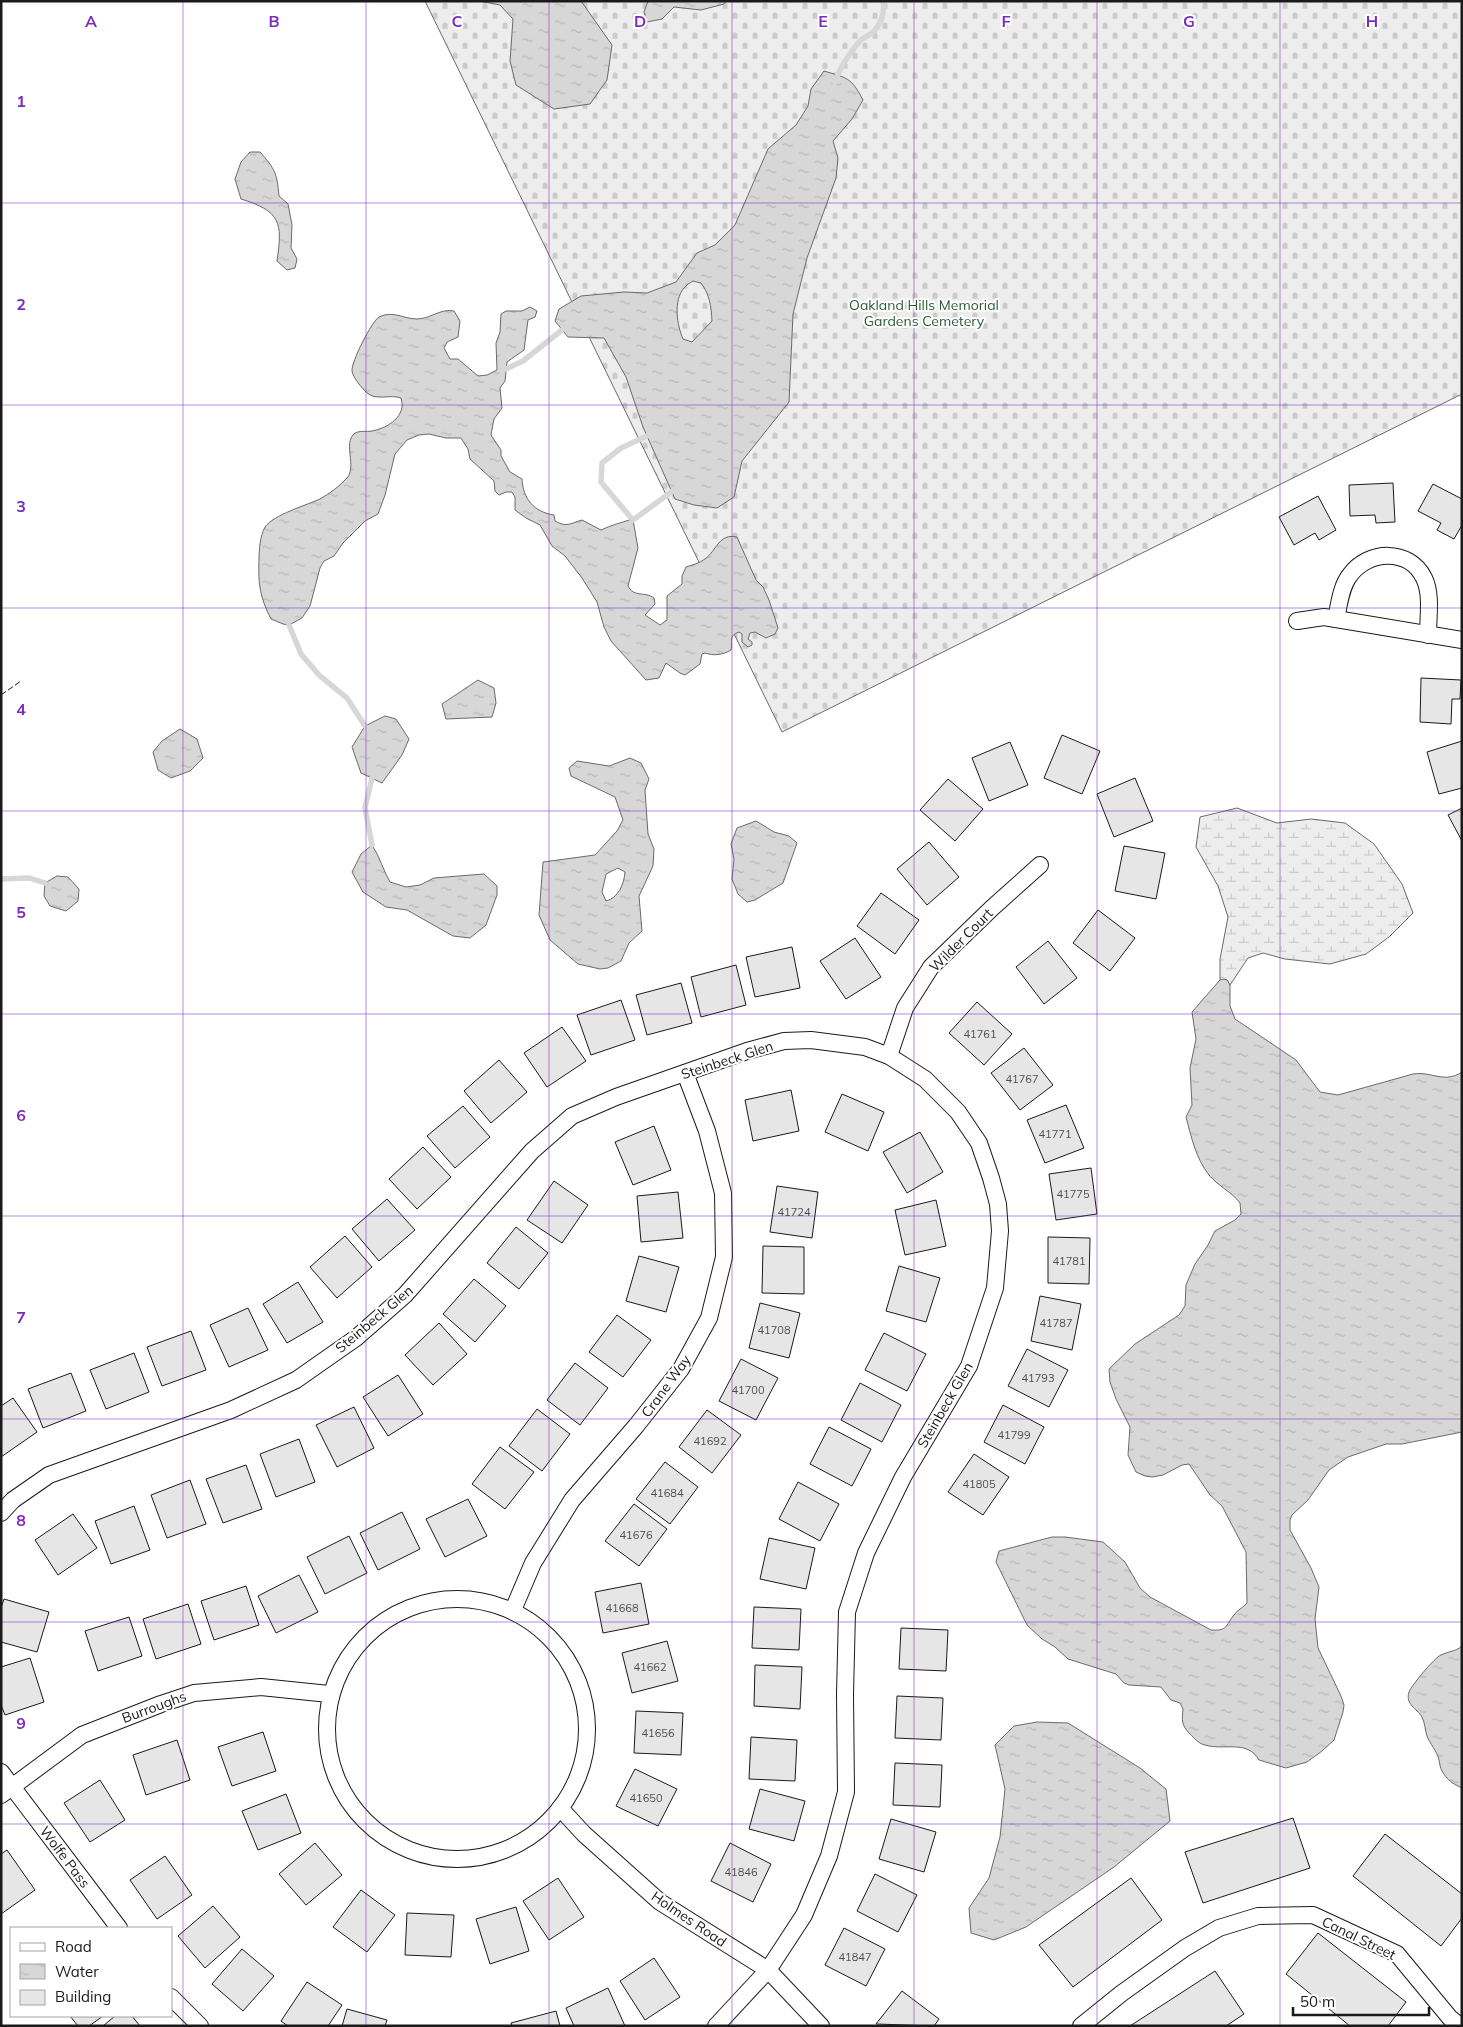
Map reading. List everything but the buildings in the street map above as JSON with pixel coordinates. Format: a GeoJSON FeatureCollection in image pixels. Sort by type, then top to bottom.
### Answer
{"type":"FeatureCollection","features":[{"type":"Feature","properties":{"kind":"street"},"geometry":{"type":"LineString","coordinates":[[1336,619],[1348,576],[1357,566],[1370,559],[1396,556],[1406,559],[1416,567],[1424,578],[1428,592],[1428,635]]}},
{"type":"Feature","properties":{"kind":"street"},"geometry":{"type":"LineString","coordinates":[[1297,620],[1324,617],[1462,640]]}},
{"type":"Feature","properties":{"kind":"street","name":"Wilder Court"},"geometry":{"type":"LineString","coordinates":[[889,1056],[906,1008],[931,968],[992,908],[1040,865]]}},
{"type":"Feature","properties":{"kind":"street","name":"Steinbeck Glen"},"geometry":{"type":"LineString","coordinates":[[1,1513],[13,1500],[49,1475],[231,1410],[296,1380],[356,1338],[405,1295],[532,1151],[572,1116],[616,1097],[685,1074],[747,1050],[784,1041],[812,1040],[838,1042],[865,1047],[889,1056],[931,1086],[958,1112],[979,1143],[998,1204],[1000,1231],[995,1288],[969,1366],[903,1478],[866,1553],[847,1612],[845,1694],[846,1792],[829,1856],[807,1906],[768,1970]]}},
{"type":"Feature","properties":{"kind":"street","name":"Crane Way"},"geometry":{"type":"LineString","coordinates":[[513,1610],[533,1563],[572,1500],[636,1426],[681,1369],[708,1318],[724,1258],[723,1192],[707,1131],[685,1074]]}},
{"type":"Feature","properties":{"kind":"street"},"geometry":{"type":"LineString","coordinates":[[472,1600],[497,1604],[513,1610],[534,1622],[565,1653],[581,1689],[590,1733],[586,1758],[575,1784],[560,1808],[544,1826],[516,1846],[487,1857],[463,1861],[418,1855],[395,1843],[373,1826],[347,1798],[332,1764],[326,1739],[324,1716],[334,1675],[344,1660],[363,1640],[386,1622],[408,1610],[443,1602],[472,1600]]}},
{"type":"Feature","properties":{"kind":"street","name":"Burroughs"},"geometry":{"type":"LineString","coordinates":[[6,1791],[82,1735],[152,1707],[194,1693],[261,1687],[329,1694]]}},
{"type":"Feature","properties":{"kind":"street"},"geometry":{"type":"LineString","coordinates":[[1,1772],[6,1791]]}},
{"type":"Feature","properties":{"kind":"street","name":"Wolfe Pass"},"geometry":{"type":"LineString","coordinates":[[6,1791],[118,1927]]}},
{"type":"Feature","properties":{"kind":"street","name":"Holmes Road"},"geometry":{"type":"LineString","coordinates":[[560,1808],[584,1834],[660,1902],[768,1970],[820,2026]]}},
{"type":"Feature","properties":{"kind":"street","name":"Canal Street"},"geometry":{"type":"LineString","coordinates":[[1081,2026],[1154,1970],[1185,1948],[1219,1928],[1258,1916],[1313,1915],[1398,1954],[1450,2018],[1460,2026]]}},
{"type":"Feature","properties":{"kind":"street"},"geometry":{"type":"LineString","coordinates":[[716,2026],[768,1970]]}},
{"type":"Feature","properties":{"kind":"street"},"geometry":{"type":"LineString","coordinates":[[172,1998],[200,2026]]}},
{"type":"Feature","properties":{"kind":"green space","name":"Oakland Hills Memorial Gardens Cemetery"},"geometry":{"type":"Polygon","coordinates":[[[425,1],[1462,1],[1462,394],[782,732],[425,1]]]}},
{"type":"Feature","properties":{"kind":"green space"},"geometry":{"type":"Polygon","coordinates":[[[1237,808],[1277,823],[1311,819],[1345,823],[1374,844],[1402,884],[1413,913],[1389,937],[1366,954],[1330,964],[1285,959],[1263,953],[1248,958],[1230,985],[1227,980],[1220,980],[1220,959],[1228,917],[1218,886],[1196,847],[1200,817],[1237,808]]]}},
{"type":"Feature","properties":{"kind":"water"},"geometry":{"type":"Polygon","coordinates":[[[479,1],[581,1],[612,45],[607,80],[590,104],[554,109],[516,85],[510,61],[513,19],[500,5],[479,1]]]}},
{"type":"Feature","properties":{"kind":"water"},"geometry":{"type":"Polygon","coordinates":[[[648,1],[726,1],[724,4],[701,10],[674,7],[662,19],[647,22],[644,12],[648,1]]]}},
{"type":"Feature","properties":{"kind":"water"},"geometry":{"type":"Polygon","coordinates":[[[824,71],[848,80],[863,100],[852,119],[833,141],[838,158],[836,178],[807,258],[793,314],[789,402],[742,461],[734,497],[717,508],[694,505],[675,499],[643,427],[626,377],[604,338],[568,337],[555,321],[559,309],[581,296],[624,292],[647,293],[676,282],[697,253],[715,245],[735,225],[768,149],[796,125],[808,106],[811,89],[824,71]],[[693,281],[686,286],[678,299],[679,327],[683,339],[692,342],[712,321],[710,301],[701,283],[693,281]]]}},
{"type":"Feature","properties":{"kind":"water"},"geometry":{"type":"Polygon","coordinates":[[[250,152],[260,152],[269,163],[276,176],[279,196],[288,204],[292,225],[291,248],[297,259],[295,268],[287,270],[277,261],[279,227],[276,220],[264,208],[241,199],[235,179],[241,162],[250,152]]]}},
{"type":"Feature","properties":{"kind":"water"},"geometry":{"type":"Polygon","coordinates":[[[530,307],[537,311],[535,317],[528,320],[524,350],[507,362],[505,381],[500,388],[502,408],[494,419],[491,435],[501,450],[501,456],[510,472],[522,479],[527,498],[535,508],[554,515],[555,521],[563,524],[582,520],[601,530],[632,519],[638,548],[628,586],[633,592],[654,598],[655,604],[645,615],[660,625],[667,620],[667,596],[682,584],[682,576],[686,567],[705,559],[726,537],[737,537],[756,580],[763,587],[769,600],[778,628],[775,634],[766,638],[755,632],[750,633],[748,639],[752,642],[752,645],[748,647],[742,642],[742,634],[739,632],[732,637],[731,650],[718,654],[702,654],[700,664],[685,675],[666,663],[659,678],[646,680],[611,641],[604,627],[597,602],[582,578],[565,556],[552,546],[540,525],[515,510],[515,497],[512,492],[499,495],[495,491],[494,481],[470,459],[468,449],[461,438],[446,438],[429,434],[419,435],[407,440],[395,454],[385,495],[378,514],[365,521],[343,543],[334,556],[324,561],[320,568],[310,606],[302,618],[289,625],[271,619],[260,591],[259,577],[260,548],[265,527],[275,518],[320,499],[338,487],[350,473],[350,443],[354,434],[384,427],[399,416],[402,404],[401,398],[375,397],[367,393],[360,386],[352,371],[358,351],[376,320],[389,314],[422,319],[449,310],[454,311],[460,321],[458,337],[447,342],[444,348],[450,359],[458,359],[478,376],[487,375],[497,370],[496,343],[500,332],[501,314],[506,311],[522,311],[530,307]]]}},
{"type":"Feature","properties":{"kind":"water"},"geometry":{"type":"Polygon","coordinates":[[[478,680],[494,688],[496,703],[492,717],[446,719],[442,704],[478,680]]]}},
{"type":"Feature","properties":{"kind":"water"},"geometry":{"type":"Polygon","coordinates":[[[385,716],[396,719],[409,739],[402,755],[382,783],[361,773],[352,747],[365,726],[385,716]]]}},
{"type":"Feature","properties":{"kind":"water"},"geometry":{"type":"Polygon","coordinates":[[[180,729],[197,739],[203,758],[190,771],[171,778],[158,770],[153,752],[162,741],[180,729]]]}},
{"type":"Feature","properties":{"kind":"water"},"geometry":{"type":"Polygon","coordinates":[[[630,758],[641,763],[649,779],[645,790],[648,834],[654,849],[653,866],[639,896],[642,931],[629,943],[621,961],[608,968],[600,969],[578,964],[550,940],[539,915],[543,862],[595,855],[617,831],[623,820],[615,797],[571,776],[569,768],[577,761],[609,766],[630,758]],[[618,868],[606,874],[602,892],[606,901],[614,897],[620,890],[625,872],[618,868]]]}},
{"type":"Feature","properties":{"kind":"water"},"geometry":{"type":"Polygon","coordinates":[[[756,821],[774,832],[789,836],[797,843],[783,883],[755,900],[747,902],[738,894],[732,879],[734,859],[731,844],[737,828],[756,821]]]}},
{"type":"Feature","properties":{"kind":"water"},"geometry":{"type":"Polygon","coordinates":[[[372,845],[390,882],[406,887],[420,885],[434,878],[484,874],[497,886],[497,895],[486,925],[470,938],[453,936],[407,910],[386,907],[363,892],[352,872],[361,854],[372,845]]]}},
{"type":"Feature","properties":{"kind":"water"},"geometry":{"type":"Polygon","coordinates":[[[57,876],[68,877],[79,889],[78,901],[66,911],[50,906],[44,896],[45,883],[57,876]]]}},
{"type":"Feature","properties":{"kind":"water"},"geometry":{"type":"Polygon","coordinates":[[[1224,979],[1230,985],[1230,1006],[1235,1019],[1296,1060],[1320,1092],[1338,1095],[1413,1074],[1449,1077],[1462,1072],[1462,1432],[1402,1444],[1386,1444],[1348,1457],[1329,1470],[1308,1500],[1292,1515],[1290,1530],[1319,1587],[1315,1619],[1318,1648],[1344,1705],[1334,1740],[1307,1762],[1286,1768],[1259,1760],[1254,1754],[1242,1748],[1212,1747],[1199,1742],[1187,1731],[1184,1725],[1182,1719],[1183,1709],[1180,1703],[1171,1700],[1161,1687],[1129,1685],[1124,1683],[1116,1674],[1068,1659],[1027,1625],[996,1562],[999,1551],[1052,1537],[1103,1542],[1125,1562],[1140,1588],[1150,1597],[1211,1630],[1223,1629],[1235,1613],[1247,1603],[1246,1552],[1222,1506],[1210,1495],[1189,1464],[1182,1465],[1163,1475],[1152,1477],[1136,1472],[1128,1455],[1130,1427],[1116,1399],[1110,1382],[1109,1369],[1135,1344],[1179,1315],[1185,1306],[1186,1285],[1195,1264],[1215,1231],[1235,1220],[1241,1214],[1240,1203],[1204,1169],[1194,1147],[1186,1117],[1192,1105],[1190,1068],[1196,1039],[1192,1012],[1220,980],[1224,979]]]}},
{"type":"Feature","properties":{"kind":"water"},"geometry":{"type":"Polygon","coordinates":[[[1462,1646],[1462,1788],[1450,1781],[1442,1771],[1437,1754],[1427,1736],[1422,1717],[1410,1703],[1408,1696],[1414,1684],[1438,1657],[1462,1646]]]}},
{"type":"Feature","properties":{"kind":"water"},"geometry":{"type":"Polygon","coordinates":[[[1037,1722],[1068,1723],[1140,1768],[1166,1789],[1170,1821],[1114,1867],[1026,1927],[994,1940],[971,1933],[969,1908],[989,1878],[1000,1837],[1005,1789],[995,1745],[1014,1726],[1037,1722]]]}},
{"type":"Feature","properties":{"kind":"waterway"},"geometry":{"type":"LineString","coordinates":[[835,82],[842,67],[856,46],[872,33],[880,23],[883,14],[883,1]]}},
{"type":"Feature","properties":{"kind":"waterway"},"geometry":{"type":"LineString","coordinates":[[506,369],[523,361],[562,330]]}},
{"type":"Feature","properties":{"kind":"waterway"},"geometry":{"type":"LineString","coordinates":[[632,519],[601,482],[602,463],[621,448],[647,436]]}},
{"type":"Feature","properties":{"kind":"waterway"},"geometry":{"type":"LineString","coordinates":[[633,520],[678,487]]}},
{"type":"Feature","properties":{"kind":"waterway"},"geometry":{"type":"LineString","coordinates":[[289,625],[301,654],[319,675],[347,698],[365,726]]}},
{"type":"Feature","properties":{"kind":"waterway"},"geometry":{"type":"LineString","coordinates":[[372,778],[365,808],[372,845]]}},
{"type":"Feature","properties":{"kind":"waterway"},"geometry":{"type":"LineString","coordinates":[[1,879],[29,878],[45,883]]}},
{"type":"Feature","properties":{"kind":"fence"},"geometry":{"type":"LineString","coordinates":[[1,695],[21,681]]}}]}
